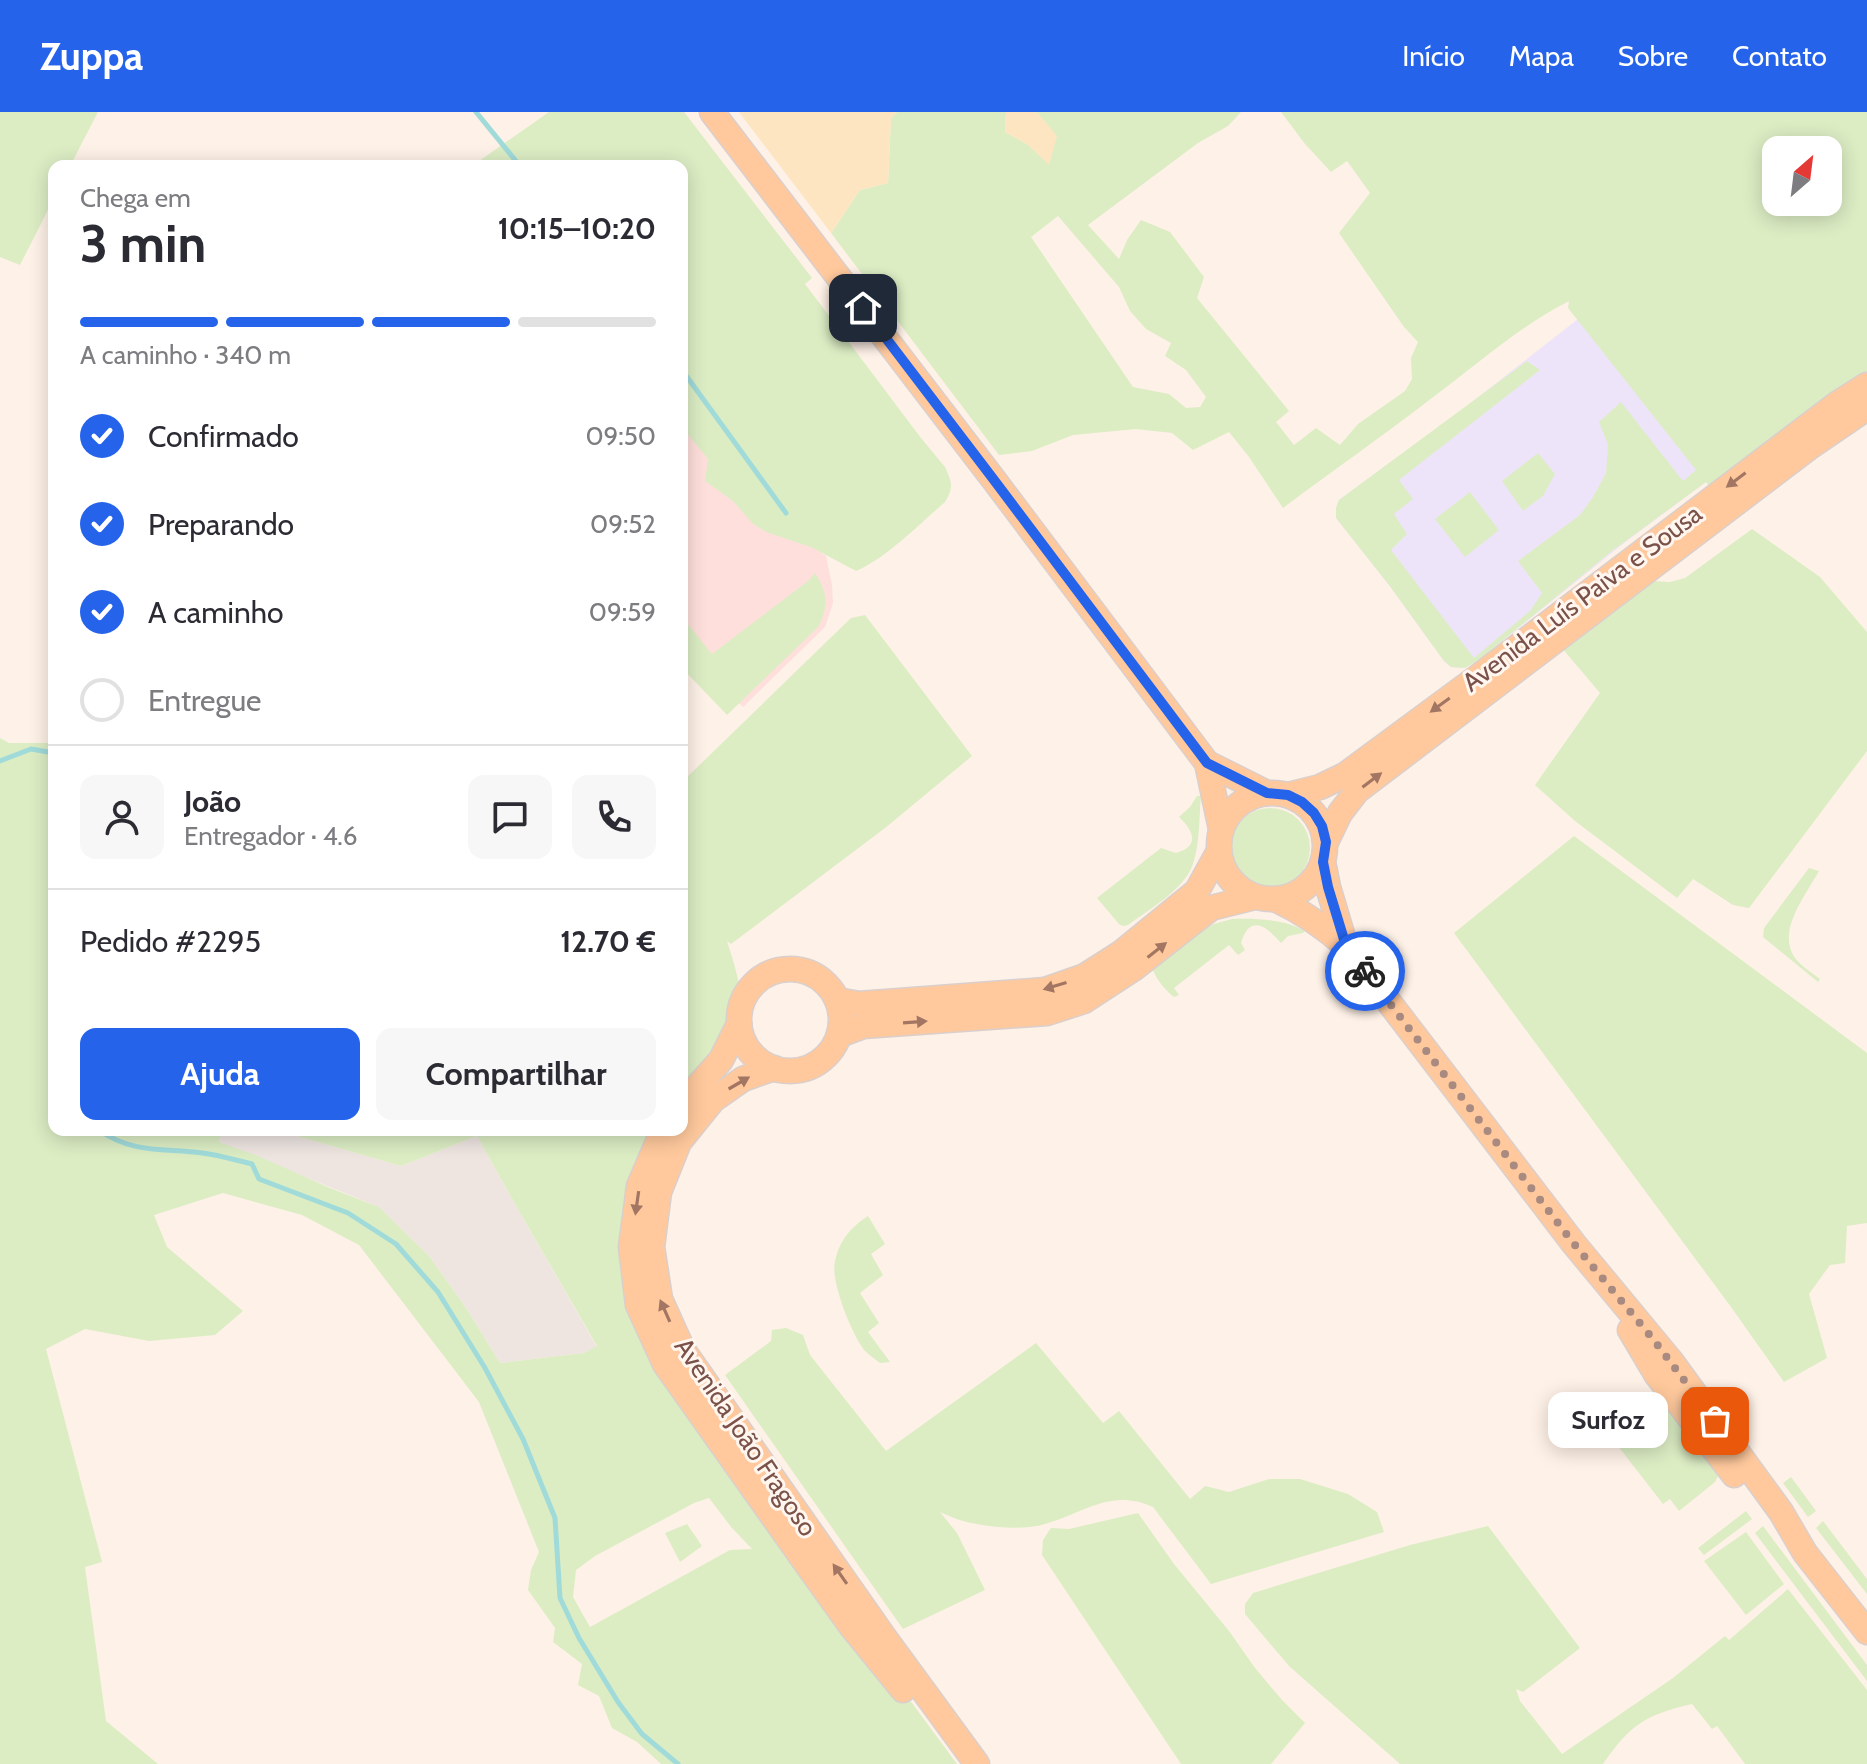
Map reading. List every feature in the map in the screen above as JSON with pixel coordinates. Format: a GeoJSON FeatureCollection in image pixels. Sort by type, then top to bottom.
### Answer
{"type":"FeatureCollection","features":[{"type":"Feature","properties":{"kind":"main road"},"geometry":{"type":"LineString","coordinates":[[712,112],[1207,763],[1222,866],[1230,879],[1241,890],[1303,912],[1346,946],[1574,1244],[1749,1480],[1771,1520],[1805,1553],[1867,1632]]}},
{"type":"Feature","properties":{"kind":"main road","name":"Avenida Luís Paiva e Sousa"},"geometry":{"type":"LineString","coordinates":[[1278,794],[1320,787],[1345,775],[1837,404],[1867,385]]}},
{"type":"Feature","properties":{"kind":"main road","name":"Avenida Luís Paiva e Sousa"},"geometry":{"type":"LineString","coordinates":[[1324,852],[1340,813],[1357,791],[1811,446],[1867,408]]}},
{"type":"Feature","properties":{"kind":"main road"},"geometry":{"type":"LineString","coordinates":[[1207,763],[1302,802],[1314,813],[1322,826],[1328,887],[1346,946]]}},
{"type":"Feature","properties":{"kind":"main road"},"geometry":{"type":"LineString","coordinates":[[837,1000],[859,1004],[982,996],[1045,990],[1074,981],[1103,966],[1197,891],[1228,815],[1238,804],[1252,796],[1278,794]]}},
{"type":"Feature","properties":{"kind":"main road"},"geometry":{"type":"LineString","coordinates":[[839,1035],[863,1026],[1047,1013],[1084,1001],[1133,969],[1211,908],[1292,896],[1306,888],[1317,876],[1324,852]]}},
{"type":"Feature","properties":{"kind":"main road"},"geometry":{"type":"LineString","coordinates":[[785,969],[805,971],[823,981],[837,1000],[841,1015],[839,1035],[822,1060],[809,1067],[794,1070],[774,1068],[757,1059],[741,1034],[741,1004],[758,980],[771,973],[785,969]]}},
{"type":"Feature","properties":{"kind":"main road"},"geometry":{"type":"LineString","coordinates":[[688,1097],[721,1060],[739,1024]]}},
{"type":"Feature","properties":{"kind":"main road","name":"Avenida João Fragoso"},"geometry":{"type":"LineString","coordinates":[[688,1131],[713,1100],[743,1079],[774,1068]]}},
{"type":"Feature","properties":{"kind":"main road","name":"Avenida João Fragoso"},"geometry":{"type":"LineString","coordinates":[[660,1136],[639,1186],[631,1247],[638,1305],[665,1364],[851,1626],[895,1679],[957,1764]]}},
{"type":"Feature","properties":{"kind":"main road","name":"Avenida João Fragoso"},"geometry":{"type":"LineString","coordinates":[[684,1136],[659,1192],[652,1247],[660,1299],[683,1350],[977,1764]]}},
{"type":"Feature","properties":{"kind":"shaded area"},"geometry":{"type":"Polygon","coordinates":[[[1578,319],[1706,482],[1624,543],[1480,659],[1465,668],[1451,667],[1336,518],[1336,508],[1339,500],[1578,319]]]}},
{"type":"Feature","properties":{"kind":"shaded area"},"geometry":{"type":"Polygon","coordinates":[[[688,431],[806,542],[826,556],[832,585],[833,603],[825,627],[743,707],[688,657],[688,431]]]}},
{"type":"Feature","properties":{"kind":"shaded area"},"geometry":{"type":"Polygon","coordinates":[[[220,1136],[297,1136],[401,1166],[477,1136],[597,1347],[584,1353],[500,1363],[429,1256],[379,1207],[219,1142],[220,1136]]]}},
{"type":"Feature","properties":{"kind":"green space"},"geometry":{"type":"Polygon","coordinates":[[[0,112],[98,112],[73,160],[48,160],[48,210],[20,265],[0,257],[0,112]]]}},
{"type":"Feature","properties":{"kind":"green space"},"geometry":{"type":"Polygon","coordinates":[[[549,112],[684,112],[812,278],[805,284],[945,467],[951,484],[945,502],[891,549],[856,571],[811,547],[766,532],[752,523],[733,501],[705,481],[708,459],[688,434],[688,160],[481,160],[549,112]]]}},
{"type":"Feature","properties":{"kind":"green space"},"geometry":{"type":"Polygon","coordinates":[[[897,112],[1006,112],[1005,132],[1027,144],[1049,164],[1037,112],[1241,112],[1228,126],[1198,143],[1088,225],[1119,259],[1141,220],[1170,232],[1204,277],[1197,298],[1289,411],[1276,422],[1294,445],[1316,428],[1340,445],[1358,424],[1405,391],[1412,379],[1411,358],[1418,342],[1404,327],[1339,233],[1370,193],[1347,161],[1331,172],[1281,112],[1867,112],[1867,385],[1716,496],[1706,482],[1612,551],[1480,659],[1465,668],[1451,667],[1336,518],[1339,500],[1527,361],[1540,370],[1399,480],[1413,499],[1394,514],[1407,534],[1391,550],[1474,658],[1530,611],[1542,593],[1518,561],[1580,515],[1593,497],[1606,473],[1608,445],[1599,422],[1621,402],[1683,481],[1696,470],[1568,308],[1569,301],[1514,335],[1283,508],[1229,432],[1193,450],[1172,433],[1136,429],[1073,435],[1032,451],[999,455],[831,233],[860,190],[888,183],[891,118],[897,112]],[[1058,216],[1031,237],[1133,387],[1169,394],[1186,408],[1200,407],[1206,397],[1186,370],[1165,356],[1171,343],[1146,329],[1130,311],[1119,287],[1058,216]]]}},
{"type":"Feature","properties":{"kind":"green space"},"geometry":{"type":"Polygon","coordinates":[[[1538,453],[1555,474],[1543,496],[1523,511],[1502,481],[1538,453]]]}},
{"type":"Feature","properties":{"kind":"green space"},"geometry":{"type":"Polygon","coordinates":[[[1470,492],[1499,530],[1465,557],[1435,519],[1470,492]]]}},
{"type":"Feature","properties":{"kind":"green space"},"geometry":{"type":"Polygon","coordinates":[[[1752,529],[1820,577],[1867,632],[1867,751],[1749,908],[1733,905],[1693,879],[1677,898],[1575,821],[1535,785],[1600,693],[1556,641],[1637,580],[1670,582],[1685,578],[1752,529]]]}},
{"type":"Feature","properties":{"kind":"green space"},"geometry":{"type":"Polygon","coordinates":[[[815,573],[825,598],[819,626],[727,715],[688,674],[688,624],[712,654],[815,573]]]}},
{"type":"Feature","properties":{"kind":"green space"},"geometry":{"type":"Polygon","coordinates":[[[865,615],[972,756],[885,828],[731,944],[727,941],[739,986],[739,1014],[688,1095],[688,776],[851,618],[865,615]]]}},
{"type":"Feature","properties":{"kind":"green space"},"geometry":{"type":"Polygon","coordinates":[[[0,738],[9,743],[48,743],[48,1136],[220,1136],[219,1142],[379,1207],[429,1256],[500,1363],[584,1353],[597,1346],[477,1136],[661,1136],[631,1247],[895,1680],[957,1764],[661,1764],[637,1742],[612,1728],[599,1696],[578,1685],[582,1664],[553,1642],[555,1628],[528,1590],[531,1570],[539,1552],[479,1402],[359,1245],[302,1215],[223,1193],[154,1215],[167,1247],[243,1311],[215,1335],[149,1341],[85,1329],[46,1349],[102,1562],[85,1567],[106,1721],[158,1764],[0,1764],[0,738]],[[709,1498],[595,1556],[576,1570],[573,1597],[590,1627],[730,1550],[752,1549],[709,1498]]]}},
{"type":"Feature","properties":{"kind":"green space"},"geometry":{"type":"Polygon","coordinates":[[[1197,796],[1201,796],[1198,834],[1190,871],[1162,901],[1128,925],[1119,924],[1097,898],[1161,848],[1176,853],[1189,846],[1192,842],[1191,832],[1179,817],[1197,796]]]}},
{"type":"Feature","properties":{"kind":"green space"},"geometry":{"type":"Polygon","coordinates":[[[1270,808],[1285,811],[1298,820],[1307,833],[1310,848],[1307,863],[1298,876],[1285,885],[1270,888],[1255,885],[1242,876],[1233,863],[1230,848],[1233,833],[1242,820],[1255,811],[1270,808]]]}},
{"type":"Feature","properties":{"kind":"green space"},"geometry":{"type":"Polygon","coordinates":[[[1574,836],[1867,1053],[1867,1223],[1847,1226],[1845,1263],[1830,1265],[1809,1294],[1827,1358],[1784,1382],[1454,933],[1574,836]]]}},
{"type":"Feature","properties":{"kind":"green space"},"geometry":{"type":"Polygon","coordinates":[[[1809,868],[1819,871],[1795,913],[1789,936],[1795,958],[1820,979],[1818,982],[1763,937],[1764,928],[1809,868]]]}},
{"type":"Feature","properties":{"kind":"green space"},"geometry":{"type":"Polygon","coordinates":[[[1232,919],[1279,922],[1305,931],[1288,936],[1281,943],[1265,928],[1249,928],[1241,943],[1245,950],[1238,955],[1229,945],[1174,988],[1179,995],[1174,997],[1156,977],[1155,966],[1202,930],[1232,919]]]}},
{"type":"Feature","properties":{"kind":"green space"},"geometry":{"type":"Polygon","coordinates":[[[297,1136],[477,1136],[401,1166],[297,1136]]]}},
{"type":"Feature","properties":{"kind":"green space"},"geometry":{"type":"Polygon","coordinates":[[[868,1216],[885,1244],[871,1254],[883,1275],[860,1293],[879,1323],[868,1332],[890,1362],[880,1363],[860,1343],[843,1308],[834,1270],[843,1241],[868,1216]]]}},
{"type":"Feature","properties":{"kind":"green space"},"geometry":{"type":"Polygon","coordinates":[[[786,1328],[803,1335],[810,1355],[886,1451],[1036,1343],[1103,1423],[1119,1411],[1190,1499],[1205,1486],[1229,1492],[1269,1479],[1300,1479],[1348,1494],[1377,1512],[1384,1532],[1211,1584],[1153,1507],[1138,1502],[1110,1501],[1045,1524],[1026,1527],[982,1525],[940,1512],[957,1533],[985,1590],[903,1629],[725,1375],[771,1341],[772,1330],[786,1328]]]}},
{"type":"Feature","properties":{"kind":"green space"},"geometry":{"type":"Polygon","coordinates":[[[1657,1401],[1668,1407],[1716,1469],[1718,1476],[1715,1482],[1679,1511],[1670,1499],[1663,1504],[1611,1437],[1640,1413],[1635,1403],[1657,1401]]]}},
{"type":"Feature","properties":{"kind":"green space"},"geometry":{"type":"Polygon","coordinates":[[[1791,1477],[1816,1511],[1808,1517],[1783,1483],[1791,1477]]]}},
{"type":"Feature","properties":{"kind":"green space"},"geometry":{"type":"Polygon","coordinates":[[[1746,1511],[1752,1519],[1704,1555],[1698,1548],[1746,1511]]]}},
{"type":"Feature","properties":{"kind":"green space"},"geometry":{"type":"Polygon","coordinates":[[[1138,1513],[1255,1668],[1305,1723],[1271,1764],[1181,1764],[1042,1555],[1043,1540],[1051,1528],[1069,1529],[1138,1513]]]}},
{"type":"Feature","properties":{"kind":"green space"},"geometry":{"type":"Polygon","coordinates":[[[1823,1521],[1867,1579],[1867,1594],[1816,1528],[1823,1521]]]}},
{"type":"Feature","properties":{"kind":"green space"},"geometry":{"type":"Polygon","coordinates":[[[687,1524],[702,1546],[680,1562],[665,1533],[687,1524]]]}},
{"type":"Feature","properties":{"kind":"green space"},"geometry":{"type":"Polygon","coordinates":[[[1488,1526],[1580,1648],[1523,1692],[1516,1689],[1520,1701],[1562,1754],[1673,1678],[1725,1636],[1729,1640],[1788,1589],[1867,1690],[1867,1764],[1745,1764],[1717,1726],[1712,1729],[1692,1704],[1662,1712],[1640,1723],[1622,1739],[1603,1764],[1400,1764],[1289,1666],[1245,1614],[1245,1604],[1253,1593],[1410,1545],[1488,1526]]]}},
{"type":"Feature","properties":{"kind":"green space"},"geometry":{"type":"Polygon","coordinates":[[[1763,1526],[1867,1665],[1867,1681],[1755,1533],[1763,1526]]]}},
{"type":"Feature","properties":{"kind":"green space"},"geometry":{"type":"Polygon","coordinates":[[[1746,1532],[1784,1584],[1746,1615],[1704,1561],[1746,1532]]]}},
{"type":"Feature","properties":{"kind":"sand"},"geometry":{"type":"Polygon","coordinates":[[[739,112],[897,112],[891,118],[888,183],[860,190],[831,233],[739,112]]]}},
{"type":"Feature","properties":{"kind":"sand"},"geometry":{"type":"Polygon","coordinates":[[[1006,112],[1037,112],[1057,136],[1049,165],[1027,144],[1005,132],[1006,112]]]}},
{"type":"Feature","properties":{"kind":"waterway"},"geometry":{"type":"LineString","coordinates":[[476,112],[515,160]]}},
{"type":"Feature","properties":{"kind":"waterway"},"geometry":{"type":"LineString","coordinates":[[688,378],[786,513]]}},
{"type":"Feature","properties":{"kind":"waterway"},"geometry":{"type":"LineString","coordinates":[[0,761],[31,749],[48,752]]}},
{"type":"Feature","properties":{"kind":"waterway"},"geometry":{"type":"LineString","coordinates":[[109,1136],[136,1147],[208,1154],[252,1164],[259,1179],[348,1213],[396,1244],[438,1292],[485,1368],[523,1439],[555,1518],[560,1598],[579,1638],[618,1702],[642,1734],[678,1764]]}},
{"type":"Feature","properties":{"kind":"way so far"},"geometry":{"type":"LineString","coordinates":[[1365,971],[1574,1244],[1671,1361],[1715,1421]]}},
{"type":"Feature","properties":{"kind":"place","name":"Surfoz"},"geometry":{"type":"Point","coordinates":[1715,1421]}},
{"type":"Feature","properties":{"kind":"route"},"geometry":{"type":"LineString","coordinates":[[863,308],[1207,763],[1267,793],[1288,795],[1314,813],[1322,826],[1326,842],[1323,862],[1346,946],[1365,971]]}}]}
